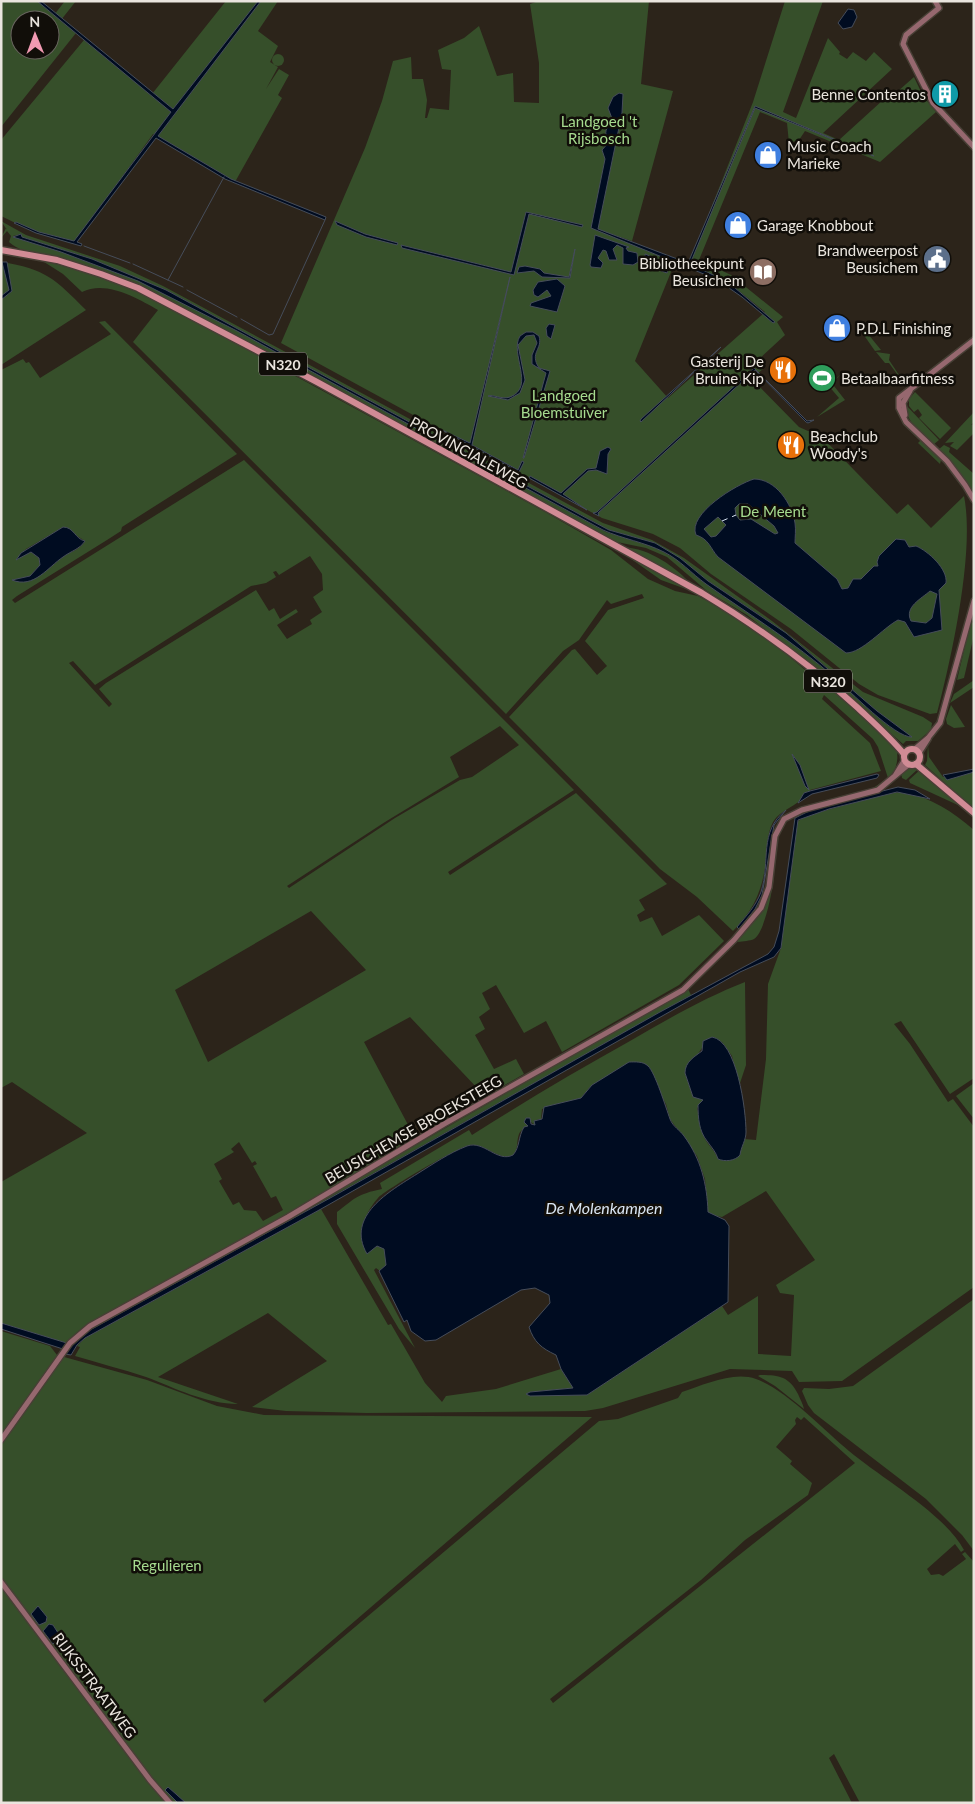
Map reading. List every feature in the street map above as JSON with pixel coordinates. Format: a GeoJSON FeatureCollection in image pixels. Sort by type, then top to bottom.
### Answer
{"type":"FeatureCollection","features":[{"type":"Feature","properties":{"kind":"highway","name":"PROVINCIALEWEG"},"geometry":{"type":"LineString","coordinates":[[1,250],[57,260],[138,288],[317,382],[740,617],[802,660],[891,738],[912,751]]}},
{"type":"Feature","properties":{"kind":"highway"},"geometry":{"type":"LineString","coordinates":[[912,751],[906,763],[918,763]]}},
{"type":"Feature","properties":{"kind":"highway"},"geometry":{"type":"LineString","coordinates":[[912,751],[918,763],[974,813]]}},
{"type":"Feature","properties":{"kind":"street"},"geometry":{"type":"LineString","coordinates":[[935,1],[939,8],[904,38],[903,44],[933,103],[974,147]]}},
{"type":"Feature","properties":{"kind":"street"},"geometry":{"type":"LineString","coordinates":[[974,340],[921,381],[908,393],[903,403],[906,417],[924,440],[959,476],[974,500]]}},
{"type":"Feature","properties":{"kind":"street"},"geometry":{"type":"LineString","coordinates":[[912,751],[928,738],[940,723],[974,600]]}},
{"type":"Feature","properties":{"kind":"street","name":"BEUSICHEMSE BROEKSTEEG"},"geometry":{"type":"LineString","coordinates":[[1,1440],[63,1351],[90,1326],[254,1236],[444,1124],[596,1041],[683,990],[734,940],[761,908],[769,887],[777,829],[784,819],[795,813],[878,790],[906,763]]}},
{"type":"Feature","properties":{"kind":"street","name":"RIJKSSTRAATWEG"},"geometry":{"type":"LineString","coordinates":[[1,1582],[150,1780],[170,1803]]}},
{"type":"Feature","properties":{"kind":"green space"},"geometry":{"type":"Polygon","coordinates":[[[1,1],[39,1],[49,10],[10,10],[10,60],[54,60],[1,127],[1,1]]]}},
{"type":"Feature","properties":{"kind":"green space"},"geometry":{"type":"Polygon","coordinates":[[[65,1],[76,1],[61,20],[76,33],[60,53],[60,10],[58,10],[65,1]]]}},
{"type":"Feature","properties":{"kind":"green space"},"geometry":{"type":"Polygon","coordinates":[[[226,1],[278,1],[258,31],[278,46],[270,62],[278,67],[266,89],[279,69],[289,75],[278,95],[282,98],[235,182],[153,134],[74,244],[36,233],[1,216],[1,140],[84,40],[152,94],[226,1]]]}},
{"type":"Feature","properties":{"kind":"green space"},"geometry":{"type":"Polygon","coordinates":[[[539,1],[649,1],[641,84],[673,91],[632,241],[608,233],[675,262],[635,361],[668,398],[765,312],[728,282],[689,264],[753,102],[785,1],[823,1],[783,112],[796,118],[828,38],[840,52],[839,54],[847,59],[853,52],[866,61],[874,52],[892,69],[823,133],[839,140],[894,90],[897,92],[914,77],[923,96],[936,112],[880,162],[805,131],[799,140],[789,143],[787,123],[760,112],[699,260],[731,275],[783,317],[777,322],[785,335],[757,361],[763,369],[751,379],[755,377],[754,381],[799,427],[808,431],[815,430],[897,514],[908,504],[931,528],[964,496],[967,519],[967,545],[964,574],[955,634],[937,713],[930,714],[878,695],[859,684],[791,629],[711,574],[680,548],[653,534],[602,518],[281,343],[365,148],[382,101],[393,61],[411,57],[412,79],[423,79],[427,100],[425,118],[427,118],[430,108],[449,110],[451,70],[442,69],[438,50],[464,38],[479,26],[497,76],[513,73],[514,102],[539,103],[539,63],[530,4],[539,1]]]}},
{"type":"Feature","properties":{"kind":"green space"},"geometry":{"type":"Polygon","coordinates":[[[278,54],[284,60],[278,66],[272,60],[278,54]]]}},
{"type":"Feature","properties":{"kind":"green space"},"geometry":{"type":"Polygon","coordinates":[[[1,221],[26,235],[120,266],[163,286],[603,523],[652,540],[684,558],[772,621],[863,692],[923,717],[932,723],[931,730],[918,741],[906,741],[903,744],[814,667],[747,615],[707,591],[667,557],[646,548],[612,541],[144,287],[82,264],[23,250],[9,242],[11,236],[7,231],[1,238],[6,228],[1,221]],[[21,234],[13,236],[79,257],[166,292],[606,532],[654,547],[676,559],[704,582],[783,635],[840,682],[854,691],[788,634],[655,543],[609,530],[168,291],[94,260],[22,237],[21,234]]]}},
{"type":"Feature","properties":{"kind":"green space"},"geometry":{"type":"Polygon","coordinates":[[[41,260],[96,275],[152,298],[547,513],[611,550],[648,579],[675,591],[698,596],[727,612],[784,652],[831,692],[833,689],[899,749],[896,766],[892,774],[888,778],[878,747],[873,739],[824,695],[822,699],[870,743],[881,771],[810,790],[810,794],[776,818],[768,836],[765,871],[760,890],[747,915],[733,931],[697,897],[660,869],[509,717],[572,650],[575,649],[597,675],[607,666],[585,641],[608,610],[644,598],[642,594],[611,604],[607,600],[579,640],[563,651],[506,714],[133,342],[158,310],[141,300],[111,289],[91,289],[82,292],[63,274],[41,260]]]}},
{"type":"Feature","properties":{"kind":"green space"},"geometry":{"type":"Polygon","coordinates":[[[1,262],[29,268],[49,277],[66,290],[86,310],[1,365],[1,262]]]}},
{"type":"Feature","properties":{"kind":"green space"},"geometry":{"type":"Polygon","coordinates":[[[105,321],[237,454],[122,527],[121,531],[17,596],[12,600],[15,603],[244,460],[574,790],[448,872],[450,875],[576,793],[667,884],[639,900],[645,910],[637,915],[640,922],[652,917],[662,936],[699,915],[724,941],[679,985],[562,1052],[546,1021],[524,1033],[496,985],[482,993],[490,1009],[479,1017],[485,1029],[475,1035],[494,1069],[516,1059],[524,1074],[486,1096],[410,1017],[364,1042],[414,1136],[411,1138],[411,1143],[285,1217],[82,1328],[65,1343],[1,1323],[1,1182],[87,1133],[12,1082],[1,1088],[1,370],[23,359],[26,363],[29,362],[40,378],[111,334],[99,322],[105,321]],[[63,527],[26,549],[18,558],[31,552],[39,558],[40,565],[30,576],[14,580],[28,581],[34,579],[62,557],[78,549],[85,541],[63,527]],[[310,556],[279,575],[276,571],[273,572],[276,577],[266,583],[251,586],[95,685],[73,661],[69,663],[109,707],[112,704],[99,689],[106,683],[256,590],[269,611],[274,608],[280,619],[296,609],[298,612],[277,625],[287,639],[312,624],[310,620],[322,612],[313,597],[323,590],[322,574],[310,556]],[[500,726],[450,757],[459,777],[385,822],[287,886],[289,888],[395,818],[460,780],[472,777],[519,745],[500,726]],[[311,911],[175,990],[208,1062],[366,970],[311,911]],[[239,1142],[231,1149],[234,1152],[214,1164],[222,1179],[219,1181],[233,1205],[239,1202],[244,1210],[256,1211],[263,1221],[283,1210],[276,1196],[271,1198],[253,1166],[257,1164],[255,1161],[252,1163],[239,1142]]]}},
{"type":"Feature","properties":{"kind":"green space"},"geometry":{"type":"Polygon","coordinates":[[[864,329],[881,350],[875,351],[861,331],[864,329]]]}},
{"type":"Feature","properties":{"kind":"green space"},"geometry":{"type":"Polygon","coordinates":[[[876,352],[890,354],[889,360],[903,381],[911,378],[913,383],[905,385],[889,363],[885,363],[876,352]]]}},
{"type":"Feature","properties":{"kind":"green space"},"geometry":{"type":"Polygon","coordinates":[[[841,374],[834,381],[834,386],[845,400],[817,417],[839,398],[828,385],[841,374]]]}},
{"type":"Feature","properties":{"kind":"green space"},"geometry":{"type":"Polygon","coordinates":[[[915,392],[951,428],[940,439],[919,418],[922,415],[918,409],[914,412],[909,406],[909,399],[915,392]]]}},
{"type":"Feature","properties":{"kind":"green space"},"geometry":{"type":"Polygon","coordinates":[[[905,404],[939,440],[933,445],[911,422],[905,404]]]}},
{"type":"Feature","properties":{"kind":"green space"},"geometry":{"type":"Polygon","coordinates":[[[974,412],[974,422],[971,425],[974,424],[974,433],[957,450],[950,446],[954,442],[945,443],[974,412]]]}},
{"type":"Feature","properties":{"kind":"green space"},"geometry":{"type":"Polygon","coordinates":[[[923,441],[941,460],[940,464],[918,443],[923,441]]]}},
{"type":"Feature","properties":{"kind":"green space"},"geometry":{"type":"Polygon","coordinates":[[[944,445],[950,448],[949,452],[974,474],[974,495],[961,475],[938,450],[944,445]]]}},
{"type":"Feature","properties":{"kind":"green space"},"geometry":{"type":"Polygon","coordinates":[[[623,547],[633,548],[652,555],[678,571],[692,585],[623,547]]]}},
{"type":"Feature","properties":{"kind":"green space"},"geometry":{"type":"Polygon","coordinates":[[[627,556],[686,589],[661,580],[627,556]]]}},
{"type":"Feature","properties":{"kind":"green space"},"geometry":{"type":"Polygon","coordinates":[[[974,621],[974,635],[964,678],[957,680],[970,625],[974,621]]]}},
{"type":"Feature","properties":{"kind":"green space"},"geometry":{"type":"Polygon","coordinates":[[[974,680],[974,687],[950,703],[954,694],[974,680]]]}},
{"type":"Feature","properties":{"kind":"green space"},"geometry":{"type":"Polygon","coordinates":[[[951,705],[965,727],[954,728],[947,724],[946,719],[951,705]]]}},
{"type":"Feature","properties":{"kind":"green space"},"geometry":{"type":"Polygon","coordinates":[[[928,745],[929,757],[943,777],[974,770],[974,809],[925,765],[928,745]]]}},
{"type":"Feature","properties":{"kind":"green space"},"geometry":{"type":"Polygon","coordinates":[[[907,768],[919,768],[906,780],[902,778],[901,773],[907,768]]]}},
{"type":"Feature","properties":{"kind":"green space"},"geometry":{"type":"Polygon","coordinates":[[[921,769],[960,806],[910,783],[909,780],[921,769]]]}},
{"type":"Feature","properties":{"kind":"green space"},"geometry":{"type":"Polygon","coordinates":[[[888,778],[885,781],[874,790],[873,788],[888,778]]]}},
{"type":"Feature","properties":{"kind":"green space"},"geometry":{"type":"Polygon","coordinates":[[[903,792],[941,806],[974,830],[974,1078],[950,1094],[901,1021],[894,1024],[910,1044],[948,1102],[953,1099],[974,1127],[974,1287],[842,1381],[799,1382],[792,1371],[730,1369],[603,1408],[585,1411],[367,1413],[286,1411],[252,1407],[327,1361],[268,1313],[158,1377],[238,1404],[202,1398],[146,1377],[75,1356],[80,1347],[77,1346],[85,1338],[321,1209],[388,1325],[391,1324],[425,1383],[442,1402],[446,1396],[496,1389],[561,1369],[573,1388],[530,1392],[587,1395],[722,1306],[728,1315],[758,1296],[758,1354],[791,1356],[794,1295],[780,1293],[776,1285],[815,1260],[766,1191],[722,1217],[711,1215],[708,1212],[705,1179],[697,1156],[670,1119],[666,1104],[660,1093],[590,1087],[581,1098],[542,1109],[541,1119],[536,1120],[535,1125],[531,1122],[520,1132],[513,1155],[502,1156],[476,1145],[470,1145],[422,1169],[378,1198],[366,1217],[361,1239],[385,1249],[386,1265],[380,1271],[376,1268],[374,1270],[415,1348],[399,1329],[337,1224],[337,1212],[361,1195],[382,1189],[380,1183],[469,1130],[472,1135],[550,1087],[658,1025],[701,1002],[745,982],[746,1065],[739,1086],[732,1056],[722,1042],[702,1048],[685,1073],[693,1097],[703,1098],[703,1102],[697,1108],[701,1128],[705,1139],[718,1159],[740,1149],[744,1139],[756,1140],[766,1059],[768,984],[781,948],[796,823],[805,816],[886,794],[903,792]]]}},
{"type":"Feature","properties":{"kind":"green space"},"geometry":{"type":"Polygon","coordinates":[[[774,878],[767,911],[758,935],[752,940],[738,942],[738,938],[766,901],[774,878]]]}},
{"type":"Feature","properties":{"kind":"green space"},"geometry":{"type":"Polygon","coordinates":[[[688,989],[691,995],[297,1216],[325,1197],[688,989]]]}},
{"type":"Feature","properties":{"kind":"green space"},"geometry":{"type":"Polygon","coordinates":[[[974,1083],[974,1119],[956,1096],[974,1083]]]}},
{"type":"Feature","properties":{"kind":"green space"},"geometry":{"type":"Polygon","coordinates":[[[974,1299],[974,1551],[962,1535],[926,1499],[814,1413],[802,1391],[804,1388],[829,1389],[853,1386],[974,1299]]]}},
{"type":"Feature","properties":{"kind":"green space","name":"Regulieren"},"geometry":{"type":"Polygon","coordinates":[[[1,1331],[50,1346],[57,1355],[147,1380],[217,1406],[264,1415],[592,1417],[263,1700],[265,1703],[599,1421],[618,1419],[678,1398],[682,1392],[728,1378],[747,1377],[756,1379],[780,1392],[862,1462],[911,1497],[943,1523],[964,1550],[961,1552],[955,1544],[927,1569],[931,1575],[939,1574],[943,1576],[966,1559],[962,1554],[965,1552],[974,1562],[974,1803],[860,1803],[834,1754],[829,1758],[852,1803],[1,1803],[1,1331]],[[797,1417],[795,1420],[796,1424],[776,1447],[792,1461],[790,1464],[812,1483],[808,1495],[745,1540],[701,1580],[550,1699],[553,1703],[855,1463],[804,1417],[801,1420],[797,1417]]]}},
{"type":"Feature","properties":{"kind":"green space"},"geometry":{"type":"Polygon","coordinates":[[[758,1376],[778,1376],[791,1383],[804,1409],[775,1386],[758,1376]]]}},
{"type":"Feature","properties":{"kind":"water"},"geometry":{"type":"Polygon","coordinates":[[[37,1],[41,1],[52,10],[48,10],[37,1]]]}},
{"type":"Feature","properties":{"kind":"water"},"geometry":{"type":"Polygon","coordinates":[[[258,1],[261,1],[158,136],[231,179],[326,217],[325,220],[225,179],[156,138],[77,242],[82,244],[81,246],[36,233],[14,223],[16,222],[39,232],[74,241],[171,112],[60,20],[60,17],[173,109],[258,1]]]}},
{"type":"Feature","properties":{"kind":"water"},"geometry":{"type":"Polygon","coordinates":[[[848,9],[854,10],[857,17],[852,27],[843,29],[838,23],[848,9]]]}},
{"type":"Feature","properties":{"kind":"water"},"geometry":{"type":"Polygon","coordinates":[[[619,93],[623,94],[622,113],[598,229],[688,263],[755,106],[874,156],[755,108],[690,264],[728,282],[775,322],[773,323],[742,297],[716,279],[591,228],[605,159],[602,150],[609,142],[606,130],[613,121],[608,108],[613,97],[619,93]]]}},
{"type":"Feature","properties":{"kind":"water"},"geometry":{"type":"Polygon","coordinates":[[[526,212],[583,225],[582,227],[529,214],[514,275],[402,248],[401,245],[511,272],[526,212]]]}},
{"type":"Feature","properties":{"kind":"water"},"geometry":{"type":"Polygon","coordinates":[[[335,221],[365,234],[398,243],[397,245],[366,237],[337,225],[335,221]]]}},
{"type":"Feature","properties":{"kind":"water"},"geometry":{"type":"Polygon","coordinates":[[[21,234],[22,237],[92,259],[166,290],[609,530],[655,543],[680,558],[708,581],[786,633],[877,711],[912,737],[904,735],[884,722],[804,652],[706,584],[670,555],[603,530],[237,331],[138,281],[61,252],[13,237],[21,234]]]}},
{"type":"Feature","properties":{"kind":"water"},"geometry":{"type":"Polygon","coordinates":[[[595,235],[629,247],[626,248],[628,251],[637,253],[638,262],[633,265],[623,264],[623,248],[617,245],[613,249],[617,260],[609,260],[606,251],[603,250],[598,258],[603,263],[601,268],[591,267],[595,235]]]}},
{"type":"Feature","properties":{"kind":"water"},"geometry":{"type":"Polygon","coordinates":[[[575,249],[570,278],[542,277],[534,271],[517,273],[519,267],[525,266],[540,269],[544,273],[569,277],[575,249]]]}},
{"type":"Feature","properties":{"kind":"water"},"geometry":{"type":"Polygon","coordinates":[[[645,254],[670,264],[667,273],[661,271],[654,258],[651,263],[645,262],[645,254]]]}},
{"type":"Feature","properties":{"kind":"water"},"geometry":{"type":"Polygon","coordinates":[[[2,262],[7,262],[12,291],[1,300],[1,296],[9,290],[2,262]]]}},
{"type":"Feature","properties":{"kind":"water"},"geometry":{"type":"Polygon","coordinates":[[[510,277],[472,445],[518,470],[522,461],[524,462],[519,472],[442,430],[470,443],[510,277]]]}},
{"type":"Feature","properties":{"kind":"water"},"geometry":{"type":"Polygon","coordinates":[[[557,279],[565,286],[557,312],[530,306],[531,303],[551,296],[547,290],[538,297],[534,295],[533,290],[538,282],[557,279]]]}},
{"type":"Feature","properties":{"kind":"water"},"geometry":{"type":"Polygon","coordinates":[[[549,324],[555,325],[551,339],[547,336],[546,328],[549,324]]]}},
{"type":"Feature","properties":{"kind":"water"},"geometry":{"type":"Polygon","coordinates":[[[526,332],[533,332],[539,336],[540,341],[535,358],[536,363],[539,368],[550,371],[523,458],[546,373],[532,364],[532,355],[537,343],[534,335],[526,336],[518,345],[525,380],[520,393],[508,400],[488,396],[507,398],[517,392],[521,386],[522,378],[517,343],[520,336],[526,332]]]}},
{"type":"Feature","properties":{"kind":"water"},"geometry":{"type":"Polygon","coordinates":[[[721,347],[641,422],[640,421],[641,419],[721,347]]]}},
{"type":"Feature","properties":{"kind":"water"},"geometry":{"type":"Polygon","coordinates":[[[754,368],[807,421],[814,420],[806,422],[755,370],[598,513],[599,516],[593,513],[597,512],[754,368]]]}},
{"type":"Feature","properties":{"kind":"water"},"geometry":{"type":"Polygon","coordinates":[[[608,447],[611,449],[608,454],[607,474],[596,470],[588,471],[563,494],[587,510],[529,478],[530,476],[561,493],[587,469],[596,468],[600,451],[608,447]]]}},
{"type":"Feature","properties":{"kind":"water","name":"De Meent"},"geometry":{"type":"Polygon","coordinates":[[[754,479],[762,480],[769,483],[782,494],[793,516],[795,543],[837,579],[842,589],[848,588],[853,579],[861,579],[874,566],[878,566],[879,556],[896,539],[905,540],[909,547],[916,546],[926,552],[941,566],[946,578],[946,583],[939,590],[942,630],[914,637],[905,622],[898,620],[866,645],[846,653],[718,557],[707,541],[696,535],[695,527],[699,518],[715,501],[754,479]],[[739,504],[735,508],[736,515],[740,520],[751,519],[775,534],[778,533],[774,526],[748,504],[739,504]],[[718,517],[704,529],[711,537],[716,536],[726,525],[718,517]],[[930,591],[912,607],[909,616],[911,621],[926,623],[932,618],[937,594],[930,591]]]}},
{"type":"Feature","properties":{"kind":"water"},"geometry":{"type":"Polygon","coordinates":[[[63,527],[70,529],[85,541],[81,546],[34,579],[27,582],[12,580],[30,576],[40,565],[39,558],[31,552],[16,560],[21,553],[63,527]]]}},
{"type":"Feature","properties":{"kind":"water"},"geometry":{"type":"Polygon","coordinates":[[[792,754],[800,765],[809,790],[805,786],[792,754]]]}},
{"type":"Feature","properties":{"kind":"water"},"geometry":{"type":"Polygon","coordinates":[[[974,769],[974,772],[947,780],[943,775],[974,769]]]}},
{"type":"Feature","properties":{"kind":"water"},"geometry":{"type":"Polygon","coordinates":[[[879,775],[877,778],[812,794],[798,803],[804,793],[879,775]]]}},
{"type":"Feature","properties":{"kind":"water"},"geometry":{"type":"Polygon","coordinates":[[[898,787],[915,790],[930,799],[897,792],[829,809],[798,820],[781,948],[774,957],[740,972],[321,1209],[85,1338],[77,1345],[71,1355],[65,1354],[66,1350],[1,1329],[1,1323],[70,1344],[88,1331],[332,1197],[660,1012],[768,954],[774,947],[779,931],[795,818],[813,809],[898,787]]]}},
{"type":"Feature","properties":{"kind":"water"},"geometry":{"type":"Polygon","coordinates":[[[786,810],[774,825],[762,895],[755,909],[739,929],[737,927],[754,906],[761,892],[768,837],[772,828],[777,819],[786,810]]]}},
{"type":"Feature","properties":{"kind":"water"},"geometry":{"type":"Polygon","coordinates":[[[712,1037],[721,1041],[728,1050],[734,1063],[742,1093],[745,1138],[740,1155],[730,1160],[718,1159],[704,1137],[698,1110],[698,1105],[703,1100],[693,1097],[685,1073],[688,1063],[702,1051],[703,1041],[712,1037]]]}},
{"type":"Feature","properties":{"kind":"water","name":"De Molenkampen"},"geometry":{"type":"Polygon","coordinates":[[[629,1062],[644,1063],[651,1070],[671,1122],[690,1145],[699,1163],[706,1192],[708,1212],[725,1220],[729,1226],[728,1302],[587,1395],[530,1396],[526,1394],[573,1388],[561,1369],[556,1355],[539,1344],[533,1337],[529,1327],[550,1303],[549,1295],[535,1288],[521,1290],[436,1340],[425,1341],[411,1331],[407,1320],[404,1322],[379,1271],[386,1265],[384,1249],[377,1246],[367,1254],[362,1240],[362,1228],[366,1216],[384,1197],[395,1188],[454,1152],[473,1145],[485,1148],[501,1156],[513,1155],[517,1149],[524,1127],[528,1126],[524,1122],[526,1118],[530,1118],[531,1124],[535,1125],[534,1121],[542,1119],[544,1107],[581,1098],[592,1085],[629,1062]]]}},
{"type":"Feature","properties":{"kind":"water"},"geometry":{"type":"Polygon","coordinates":[[[38,1606],[47,1617],[46,1622],[39,1625],[31,1614],[38,1606]]]}},
{"type":"Feature","properties":{"kind":"water"},"geometry":{"type":"Polygon","coordinates":[[[49,1624],[53,1625],[60,1636],[53,1644],[43,1631],[49,1624]]]}},
{"type":"Feature","properties":{"kind":"water"},"geometry":{"type":"Polygon","coordinates":[[[168,1787],[186,1803],[178,1803],[165,1790],[168,1787]]]}},
{"type":"Feature","properties":{"kind":"waterway"},"geometry":{"type":"LineString","coordinates":[[168,280],[224,177]]}},
{"type":"Feature","properties":{"kind":"waterway"},"geometry":{"type":"LineString","coordinates":[[241,319],[269,335],[273,334],[325,220]]}},
{"type":"Feature","properties":{"kind":"waterway"},"geometry":{"type":"LineString","coordinates":[[84,246],[130,263]]}},
{"type":"Feature","properties":{"kind":"waterway"},"geometry":{"type":"LineString","coordinates":[[133,264],[183,287]]}},
{"type":"Feature","properties":{"kind":"waterway"},"geometry":{"type":"LineString","coordinates":[[187,290],[237,317]]}},
{"type":"Feature","properties":{"kind":"ferry route"},"geometry":{"type":"LineString","coordinates":[[722,521],[736,515]]}},
{"type":"Feature","properties":{"kind":"place","name":"Benne Contentos"},"geometry":{"type":"Point","coordinates":[945,94]}},
{"type":"Feature","properties":{"kind":"place","name":"Music Coach Marieke"},"geometry":{"type":"Point","coordinates":[768,155]}},
{"type":"Feature","properties":{"kind":"place","name":"Garage Knobbout"},"geometry":{"type":"Point","coordinates":[738,225]}},
{"type":"Feature","properties":{"kind":"place","name":"Brandweerpost Beusichem"},"geometry":{"type":"Point","coordinates":[937,259]}},
{"type":"Feature","properties":{"kind":"place","name":"Bibliotheekpunt Beusichem"},"geometry":{"type":"Point","coordinates":[763,272]}},
{"type":"Feature","properties":{"kind":"place","name":"P.D.L Finishing"},"geometry":{"type":"Point","coordinates":[837,328]}},
{"type":"Feature","properties":{"kind":"place","name":"Gasterij De Bruine Kip"},"geometry":{"type":"Point","coordinates":[783,370]}},
{"type":"Feature","properties":{"kind":"place","name":"Betaalbaarfitness"},"geometry":{"type":"Point","coordinates":[822,378]}},
{"type":"Feature","properties":{"kind":"place","name":"Beachclub Woody's"},"geometry":{"type":"Point","coordinates":[791,445]}},
{"type":"Feature","properties":{"kind":"park label","name":"Landgoed 't Rijsbosch"},"geometry":{"type":"Point","coordinates":[599,130]}},
{"type":"Feature","properties":{"kind":"park label","name":"Landgoed Bloemstuiver"},"geometry":{"type":"Point","coordinates":[564,404]}}]}
